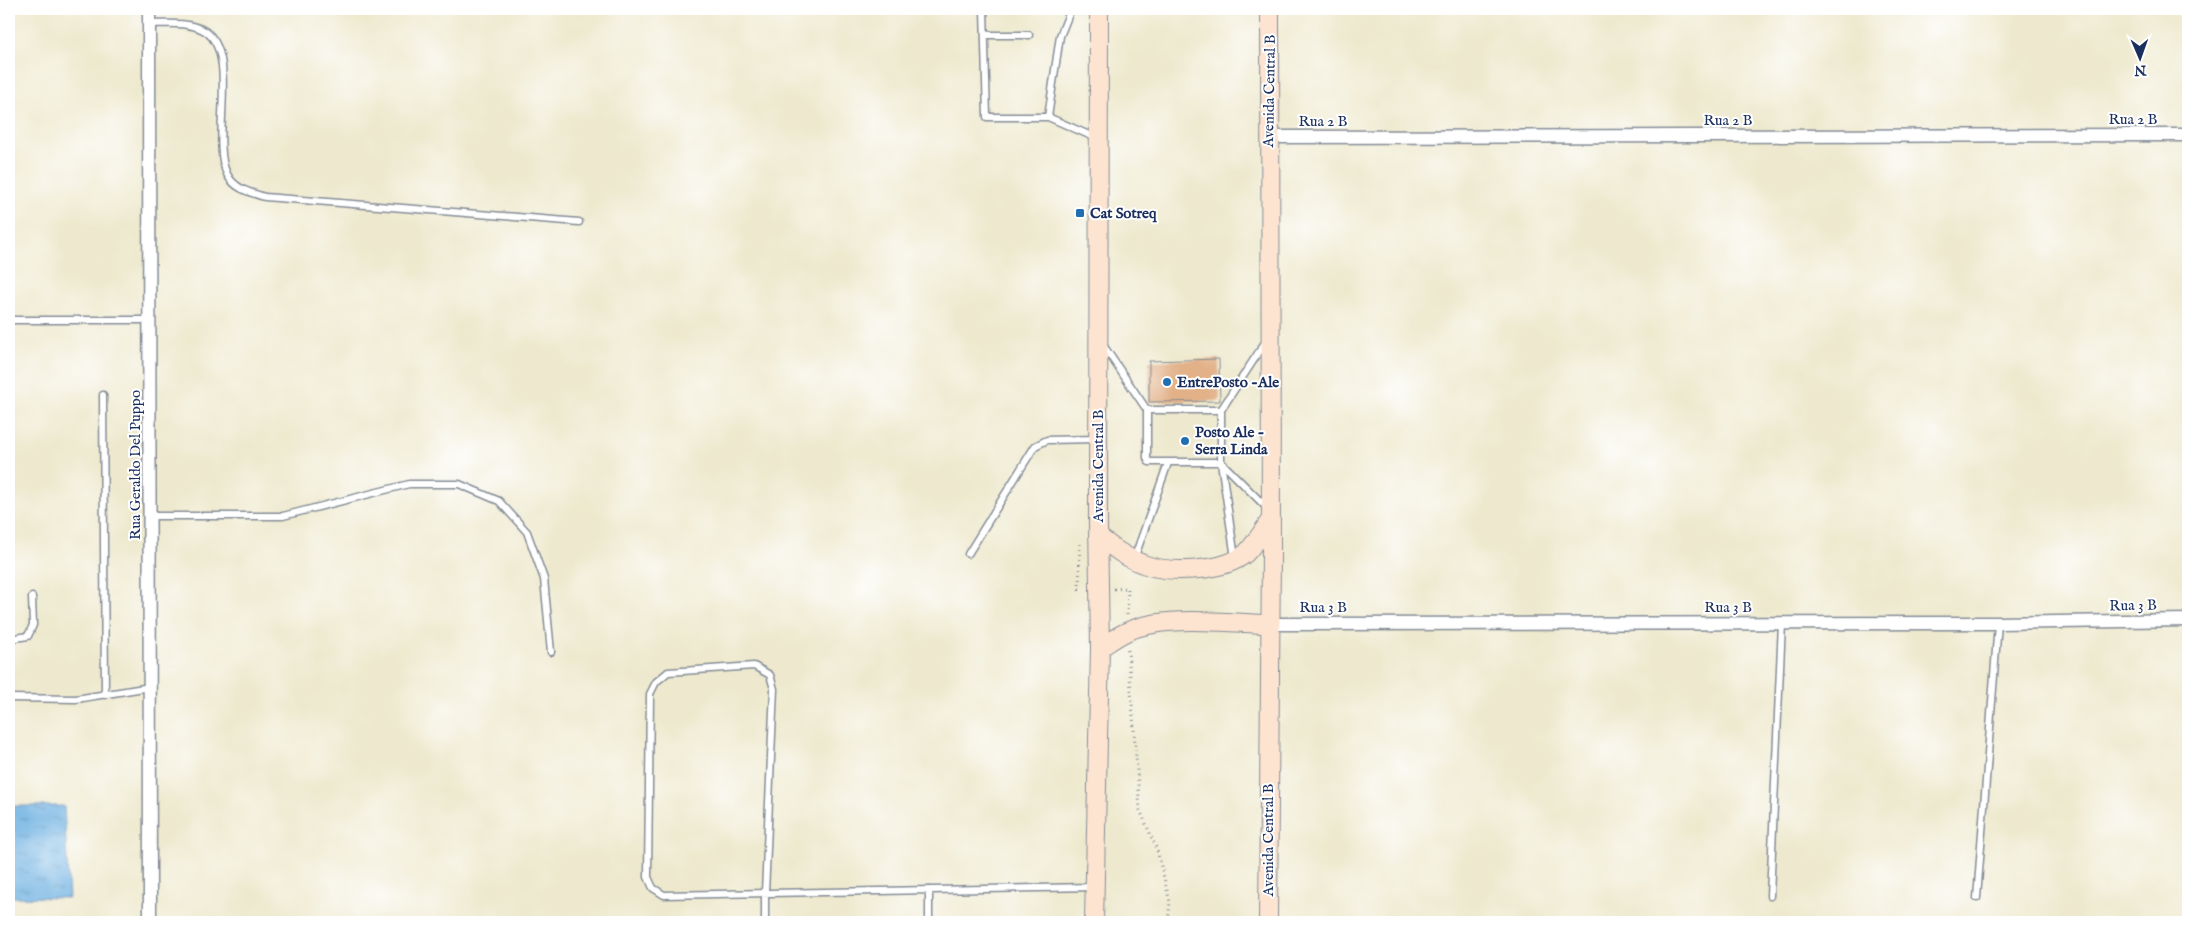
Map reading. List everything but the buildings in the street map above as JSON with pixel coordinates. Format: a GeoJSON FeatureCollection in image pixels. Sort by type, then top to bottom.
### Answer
{"type":"FeatureCollection","features":[{"type":"Feature","properties":{"kind":"main road","name":"Avenida Central B"},"geometry":{"type":"LineString","coordinates":[[1094,922],[1100,648],[1098,536],[1099,9]]}},
{"type":"Feature","properties":{"kind":"main road","name":"Avenida Central B"},"geometry":{"type":"LineString","coordinates":[[1268,922],[1268,137],[1270,9]]}},
{"type":"Feature","properties":{"kind":"main road"},"geometry":{"type":"LineString","coordinates":[[1098,536],[1134,560],[1167,570],[1204,568],[1220,566],[1246,553],[1269,516]]}},
{"type":"Feature","properties":{"kind":"main road"},"geometry":{"type":"LineString","coordinates":[[1100,648],[1126,631],[1153,624],[1176,621],[1269,624]]}},
{"type":"Feature","properties":{"kind":"street","name":"Rua Geraldo Del Puppo"},"geometry":{"type":"LineString","coordinates":[[149,9],[151,320],[150,922]]}},
{"type":"Feature","properties":{"kind":"street","name":"Rua 2 B"},"geometry":{"type":"LineString","coordinates":[[1268,137],[2188,135]]}},
{"type":"Feature","properties":{"kind":"street","name":"Rua 3 B"},"geometry":{"type":"LineString","coordinates":[[1269,624],[1998,623],[2188,620]]}},
{"type":"Feature","properties":{"kind":"lane"},"geometry":{"type":"LineString","coordinates":[[984,9],[987,116],[1048,117],[1100,139]]}},
{"type":"Feature","properties":{"kind":"lane"},"geometry":{"type":"LineString","coordinates":[[1048,117],[1060,36],[1071,9]]}},
{"type":"Feature","properties":{"kind":"lane"},"geometry":{"type":"LineString","coordinates":[[149,24],[188,24],[205,31],[216,44],[222,63],[222,157],[227,175],[241,190],[265,197],[579,222]]}},
{"type":"Feature","properties":{"kind":"lane"},"geometry":{"type":"LineString","coordinates":[[984,35],[1029,35]]}},
{"type":"Feature","properties":{"kind":"lane"},"geometry":{"type":"LineString","coordinates":[[9,320],[151,320]]}},
{"type":"Feature","properties":{"kind":"lane"},"geometry":{"type":"LineString","coordinates":[[1235,559],[1221,462],[1221,410],[1269,336]]}},
{"type":"Feature","properties":{"kind":"lane"},"geometry":{"type":"LineString","coordinates":[[1099,339],[1147,410],[1147,458],[1149,462],[1154,464],[1221,462],[1269,516]]}},
{"type":"Feature","properties":{"kind":"lane"},"geometry":{"type":"LineString","coordinates":[[103,395],[105,695]]}},
{"type":"Feature","properties":{"kind":"lane"},"geometry":{"type":"LineString","coordinates":[[1147,410],[1221,410]]}},
{"type":"Feature","properties":{"kind":"lane"},"geometry":{"type":"LineString","coordinates":[[968,554],[1034,446],[1046,440],[1098,439]]}},
{"type":"Feature","properties":{"kind":"lane"},"geometry":{"type":"LineString","coordinates":[[1134,560],[1168,463]]}},
{"type":"Feature","properties":{"kind":"lane"},"geometry":{"type":"LineString","coordinates":[[151,516],[283,516],[409,484],[459,484],[499,501],[527,532],[544,579],[551,652]]}},
{"type":"Feature","properties":{"kind":"lane"},"geometry":{"type":"LineString","coordinates":[[9,639],[28,636],[33,625],[32,596]]}},
{"type":"Feature","properties":{"kind":"lane"},"geometry":{"type":"LineString","coordinates":[[1770,896],[1782,623]]}},
{"type":"Feature","properties":{"kind":"lane"},"geometry":{"type":"LineString","coordinates":[[1977,898],[1998,623]]}},
{"type":"Feature","properties":{"kind":"lane"},"geometry":{"type":"LineString","coordinates":[[765,922],[766,893],[774,689],[770,675],[754,666],[668,672],[656,682],[650,694],[648,877],[653,888],[664,895],[766,893],[1095,887]]}},
{"type":"Feature","properties":{"kind":"lane"},"geometry":{"type":"LineString","coordinates":[[9,698],[76,699],[150,687]]}},
{"type":"Feature","properties":{"kind":"lane"},"geometry":{"type":"LineString","coordinates":[[929,890],[929,922]]}},
{"type":"Feature","properties":{"kind":"water"},"geometry":{"type":"Polygon","coordinates":[[[9,806],[64,806],[69,898],[9,897],[9,806]]]}},
{"type":"Feature","properties":{"kind":"place","name":"Cat Sotreq"},"geometry":{"type":"Point","coordinates":[1080,213]}},
{"type":"Feature","properties":{"kind":"place","name":"EntrePosto -Ale"},"geometry":{"type":"Point","coordinates":[1167,382]}},
{"type":"Feature","properties":{"kind":"place","name":"Posto Ale - Serra Linda"},"geometry":{"type":"Point","coordinates":[1185,441]}}]}
